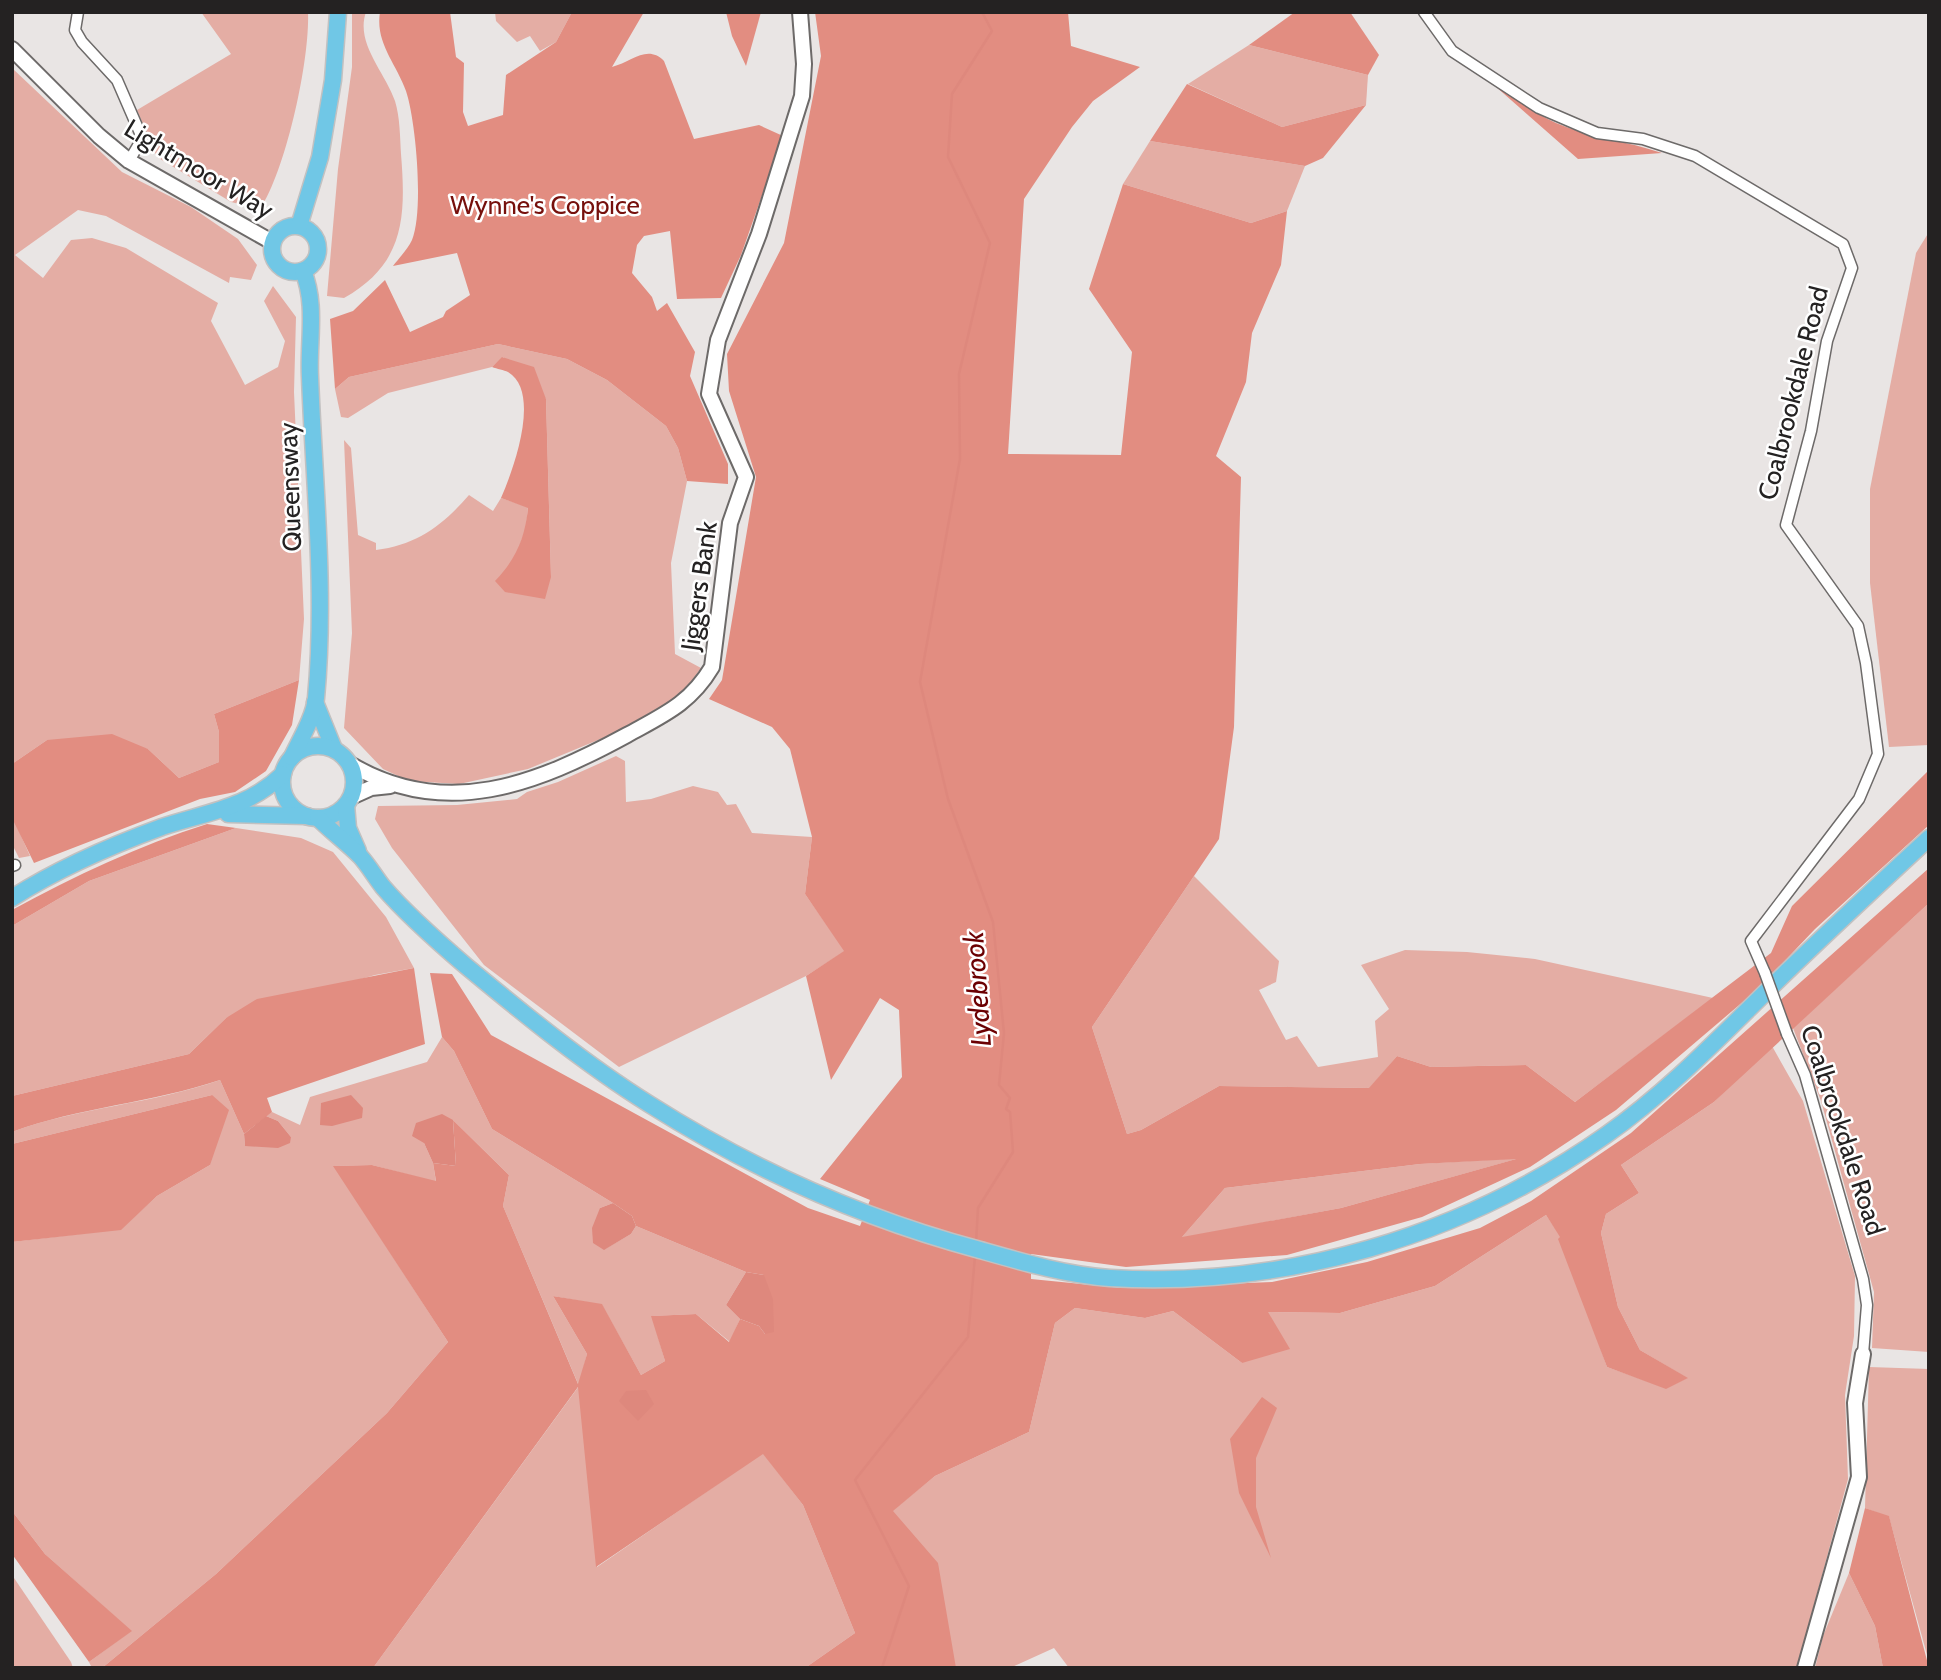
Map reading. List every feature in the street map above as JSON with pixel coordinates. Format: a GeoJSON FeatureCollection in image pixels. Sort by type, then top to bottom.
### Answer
{"type":"FeatureCollection","features":[{"type":"Feature","properties":{"kind":"main road"},"geometry":{"type":"LineString","coordinates":[[299,226],[320,157],[333,80],[338,12]]}},
{"type":"Feature","properties":{"kind":"main road"},"geometry":{"type":"LineString","coordinates":[[299,226],[312,233],[318,246],[315,261],[303,271],[290,272],[278,265],[272,254],[272,242],[280,231],[299,226]]}},
{"type":"Feature","properties":{"kind":"main road","name":"Queensway"},"geometry":{"type":"LineString","coordinates":[[292,757],[315,702],[319,613],[309,360],[312,315],[309,285],[303,271]]}},
{"type":"Feature","properties":{"kind":"main road","name":"Queensway"},"geometry":{"type":"LineString","coordinates":[[315,702],[334,749]]}},
{"type":"Feature","properties":{"kind":"main road"},"geometry":{"type":"LineString","coordinates":[[12,898],[101,851],[165,826],[211,815],[260,794],[283,774],[292,757],[311,746],[334,749],[350,764],[354,786],[348,801],[338,812],[313,817],[211,815]]}},
{"type":"Feature","properties":{"kind":"main road"},"geometry":{"type":"LineString","coordinates":[[283,774],[285,795],[290,804],[313,817],[360,857],[385,890],[463,964],[581,1056],[648,1104],[775,1173],[938,1239],[1033,1265],[1107,1278],[1168,1278],[1282,1270],[1407,1239],[1538,1178],[1606,1135],[1687,1070],[1929,838]]}},
{"type":"Feature","properties":{"kind":"main road"},"geometry":{"type":"LineString","coordinates":[[348,801],[348,828],[360,857]]}},
{"type":"Feature","properties":{"kind":"street"},"geometry":{"type":"LineString","coordinates":[[78,12],[75,30],[82,42],[117,79],[140,133],[139,144],[129,161]]}},
{"type":"Feature","properties":{"kind":"street","name":"Jiggers Bank"},"geometry":{"type":"LineString","coordinates":[[348,801],[371,788],[394,786],[433,793],[491,790],[535,780],[603,748],[684,704],[701,686],[712,667],[730,523],[746,477],[709,394],[718,340],[759,234],[802,96],[804,64],[800,12]]}},
{"type":"Feature","properties":{"kind":"street","name":"Coalbrookdale Road"},"geometry":{"type":"LineString","coordinates":[[1424,12],[1452,51],[1539,108],[1597,133],[1643,139],[1695,156],[1843,244],[1852,268],[1827,341],[1811,431],[1786,525],[1858,626],[1866,663],[1878,754],[1859,799],[1751,942],[1805,1075],[1863,1279],[1867,1305],[1856,1403],[1859,1477],[1805,1668]]}},
{"type":"Feature","properties":{"kind":"street","name":"Lightmoor Way"},"geometry":{"type":"LineString","coordinates":[[12,49],[99,136],[129,161],[272,242]]}},
{"type":"Feature","properties":{"kind":"street","name":"Jiggers Bank"},"geometry":{"type":"LineString","coordinates":[[350,764],[394,786]]}},
{"type":"Feature","properties":{"kind":"shaded area"},"geometry":{"type":"Polygon","coordinates":[[[201,12],[308,12],[305,58],[295,114],[279,169],[260,209],[231,202],[157,157],[137,110],[231,54],[201,12]]]}},
{"type":"Feature","properties":{"kind":"shaded area"},"geometry":{"type":"Polygon","coordinates":[[[352,12],[366,12],[364,35],[395,101],[400,127],[403,198],[397,236],[390,254],[364,285],[344,298],[327,296],[338,169],[352,67],[352,12]]]}},
{"type":"Feature","properties":{"kind":"shaded area"},"geometry":{"type":"Polygon","coordinates":[[[495,12],[572,12],[556,42],[540,51],[530,36],[517,42],[496,21],[495,12]]]}},
{"type":"Feature","properties":{"kind":"shaded area"},"geometry":{"type":"Polygon","coordinates":[[[1249,45],[1368,75],[1366,105],[1282,127],[1188,84],[1249,45]]]}},
{"type":"Feature","properties":{"kind":"shaded area"},"geometry":{"type":"Polygon","coordinates":[[[12,68],[122,172],[191,207],[238,239],[257,265],[251,280],[230,277],[229,283],[106,216],[78,210],[15,255],[43,278],[71,240],[92,238],[126,248],[218,303],[211,321],[245,385],[278,367],[285,341],[264,301],[273,286],[296,317],[294,392],[304,619],[299,680],[214,714],[219,732],[219,762],[179,778],[148,749],[47,740],[12,764],[12,68]]]}},
{"type":"Feature","properties":{"kind":"shaded area"},"geometry":{"type":"Polygon","coordinates":[[[1150,141],[1305,166],[1287,211],[1251,223],[1123,184],[1150,141]]]}},
{"type":"Feature","properties":{"kind":"shaded area"},"geometry":{"type":"Polygon","coordinates":[[[1929,232],[1929,745],[1889,747],[1870,583],[1870,489],[1916,253],[1929,232]]]}},
{"type":"Feature","properties":{"kind":"shaded area"},"geometry":{"type":"Polygon","coordinates":[[[498,344],[567,359],[607,380],[666,426],[678,448],[687,481],[671,563],[675,654],[701,668],[682,694],[615,733],[528,769],[459,784],[409,781],[383,769],[344,728],[352,633],[344,440],[351,448],[358,535],[376,543],[376,550],[404,544],[428,532],[449,516],[469,495],[493,511],[501,498],[528,507],[526,528],[514,561],[551,577],[546,399],[503,357],[492,367],[388,393],[348,418],[341,417],[335,389],[349,377],[498,344]]]}},
{"type":"Feature","properties":{"kind":"shaded area"},"geometry":{"type":"Polygon","coordinates":[[[616,756],[625,761],[626,802],[651,799],[693,786],[718,792],[727,805],[736,804],[752,833],[812,837],[805,894],[845,951],[806,976],[619,1067],[484,965],[392,848],[375,819],[378,806],[457,805],[517,799],[527,792],[558,782],[616,756]]]}},
{"type":"Feature","properties":{"kind":"shaded area"},"geometry":{"type":"Polygon","coordinates":[[[12,818],[30,856],[19,858],[12,844],[12,818]]]}},
{"type":"Feature","properties":{"kind":"shaded area"},"geometry":{"type":"Polygon","coordinates":[[[236,828],[301,838],[333,852],[386,917],[414,968],[375,975],[226,1018],[189,1054],[12,1096],[12,926],[89,881],[236,828]]]}},
{"type":"Feature","properties":{"kind":"shaded area"},"geometry":{"type":"Polygon","coordinates":[[[1194,876],[1279,961],[1276,982],[1259,990],[1286,1040],[1297,1036],[1318,1067],[1378,1057],[1375,1021],[1389,1009],[1361,965],[1405,950],[1467,952],[1535,959],[1713,998],[1575,1102],[1526,1065],[1431,1067],[1397,1056],[1370,1088],[1219,1086],[1141,1130],[1127,1134],[1092,1027],[1194,876]]]}},
{"type":"Feature","properties":{"kind":"shaded area"},"geometry":{"type":"Polygon","coordinates":[[[1929,903],[1929,1352],[1872,1348],[1874,1292],[1821,1101],[1793,1028],[1929,903]]]}},
{"type":"Feature","properties":{"kind":"shaded area"},"geometry":{"type":"Polygon","coordinates":[[[442,1037],[454,1051],[492,1129],[613,1203],[600,1208],[605,1249],[631,1234],[636,1226],[746,1272],[726,1305],[740,1319],[730,1342],[696,1314],[652,1316],[665,1361],[641,1375],[602,1305],[553,1296],[587,1354],[579,1386],[503,1206],[509,1175],[453,1120],[424,1143],[433,1163],[436,1182],[372,1165],[334,1166],[448,1342],[387,1413],[216,1574],[102,1668],[92,1668],[89,1662],[131,1631],[45,1554],[12,1511],[12,1242],[121,1229],[157,1196],[210,1165],[212,1095],[12,1144],[12,1132],[63,1117],[168,1095],[220,1080],[244,1134],[245,1146],[291,1137],[278,1121],[266,1116],[272,1112],[300,1125],[310,1097],[427,1062],[442,1037]]]}},
{"type":"Feature","properties":{"kind":"shaded area"},"geometry":{"type":"Polygon","coordinates":[[[1772,1046],[1803,1101],[1855,1276],[1854,1336],[1845,1395],[1848,1479],[1797,1668],[1069,1668],[1054,1648],[1010,1668],[956,1668],[892,1511],[935,1476],[1029,1432],[1055,1323],[1075,1308],[1145,1318],[1173,1311],[1242,1363],[1267,1312],[1340,1313],[1435,1286],[1546,1215],[1561,1237],[1607,1367],[1666,1388],[1687,1378],[1640,1350],[1618,1307],[1601,1233],[1606,1214],[1639,1193],[1621,1165],[1714,1102],[1772,1046]]]}},
{"type":"Feature","properties":{"kind":"shaded area"},"geometry":{"type":"Polygon","coordinates":[[[351,1095],[363,1108],[362,1118],[332,1126],[320,1125],[321,1103],[351,1095]]]}},
{"type":"Feature","properties":{"kind":"shaded area"},"geometry":{"type":"Polygon","coordinates":[[[442,1114],[453,1120],[456,1166],[433,1163],[424,1143],[412,1136],[416,1123],[442,1114]]]}},
{"type":"Feature","properties":{"kind":"shaded area"},"geometry":{"type":"Polygon","coordinates":[[[266,1116],[278,1121],[291,1137],[290,1143],[278,1148],[245,1146],[244,1134],[266,1116]]]}},
{"type":"Feature","properties":{"kind":"shaded area"},"geometry":{"type":"Polygon","coordinates":[[[1520,1158],[1341,1208],[1181,1238],[1225,1188],[1420,1164],[1520,1158]]]}},
{"type":"Feature","properties":{"kind":"shaded area"},"geometry":{"type":"Polygon","coordinates":[[[613,1203],[632,1216],[636,1226],[631,1234],[604,1250],[593,1243],[592,1228],[600,1208],[613,1203]]]}},
{"type":"Feature","properties":{"kind":"shaded area"},"geometry":{"type":"Polygon","coordinates":[[[746,1272],[764,1275],[773,1299],[774,1332],[765,1334],[759,1326],[740,1319],[726,1305],[746,1272]]]}},
{"type":"Feature","properties":{"kind":"shaded area"},"geometry":{"type":"Polygon","coordinates":[[[1869,1367],[1929,1369],[1929,1662],[1889,1517],[1865,1508],[1869,1367]]]}},
{"type":"Feature","properties":{"kind":"shaded area"},"geometry":{"type":"Polygon","coordinates":[[[579,1386],[597,1567],[763,1453],[803,1505],[855,1633],[805,1668],[373,1668],[579,1386]]]}},
{"type":"Feature","properties":{"kind":"shaded area"},"geometry":{"type":"Polygon","coordinates":[[[646,1390],[654,1404],[638,1421],[619,1401],[626,1391],[646,1390]]]}},
{"type":"Feature","properties":{"kind":"shaded area"},"geometry":{"type":"Polygon","coordinates":[[[1849,1573],[1875,1626],[1883,1668],[1815,1668],[1823,1636],[1849,1573]]]}},
{"type":"Feature","properties":{"kind":"shaded area"},"geometry":{"type":"Polygon","coordinates":[[[12,1575],[71,1662],[73,1668],[12,1668],[12,1575]]]}},
{"type":"Feature","properties":{"kind":"green space","name":"Wynne's Coppice"},"geometry":{"type":"Polygon","coordinates":[[[380,12],[450,12],[456,57],[464,63],[463,112],[468,126],[503,115],[506,75],[556,42],[572,12],[644,12],[612,67],[645,54],[658,56],[664,61],[694,139],[759,125],[783,136],[741,255],[721,298],[677,299],[670,231],[644,236],[637,245],[632,273],[652,297],[657,311],[667,303],[695,352],[690,376],[728,464],[728,484],[687,481],[678,448],[666,426],[607,380],[567,359],[498,344],[349,377],[335,389],[330,319],[353,311],[385,280],[410,332],[443,317],[446,311],[470,295],[457,253],[393,266],[412,240],[416,227],[417,166],[410,105],[402,81],[383,43],[380,12]]]}},
{"type":"Feature","properties":{"kind":"green space"},"geometry":{"type":"Polygon","coordinates":[[[726,12],[761,12],[746,66],[732,36],[726,12]]]}},
{"type":"Feature","properties":{"kind":"green space"},"geometry":{"type":"Polygon","coordinates":[[[815,12],[1068,12],[1071,46],[1140,67],[1093,101],[1072,127],[1024,199],[1008,454],[1121,455],[1132,352],[1089,289],[1123,184],[1251,223],[1287,211],[1281,265],[1252,333],[1246,382],[1216,456],[1241,477],[1234,727],[1219,839],[1092,1027],[1127,1134],[1141,1130],[1219,1086],[1369,1088],[1397,1056],[1431,1067],[1526,1065],[1575,1102],[1771,953],[1792,906],[1929,770],[1929,825],[1815,929],[1758,989],[1616,1110],[1530,1167],[1422,1217],[1287,1255],[1126,1267],[1031,1254],[1031,1279],[1122,1288],[1272,1282],[1367,1262],[1480,1228],[1531,1201],[1631,1133],[1929,868],[1929,903],[1714,1102],[1621,1165],[1639,1193],[1606,1214],[1601,1233],[1618,1307],[1640,1350],[1688,1378],[1666,1389],[1607,1367],[1558,1239],[1560,1237],[1546,1215],[1435,1286],[1340,1313],[1268,1312],[1290,1349],[1242,1363],[1173,1311],[1145,1318],[1075,1308],[1055,1323],[1029,1432],[935,1476],[893,1511],[938,1563],[956,1668],[805,1668],[855,1633],[803,1505],[763,1454],[596,1567],[578,1387],[373,1668],[102,1668],[216,1574],[387,1413],[448,1342],[333,1166],[372,1165],[436,1181],[433,1163],[456,1166],[453,1120],[509,1175],[503,1206],[578,1384],[587,1354],[553,1296],[602,1304],[641,1375],[665,1361],[651,1316],[696,1314],[729,1342],[740,1319],[759,1326],[765,1334],[764,1275],[746,1272],[636,1226],[632,1216],[613,1203],[492,1129],[454,1051],[442,1037],[430,973],[452,974],[491,1035],[808,1208],[860,1226],[870,1200],[820,1179],[902,1077],[899,1010],[880,998],[831,1080],[806,976],[844,951],[805,894],[812,837],[790,749],[772,727],[709,699],[722,680],[756,477],[729,391],[727,354],[784,243],[821,56],[815,12]],[[1516,1159],[1420,1164],[1225,1188],[1182,1237],[1341,1208],[1516,1159]]]}},
{"type":"Feature","properties":{"kind":"green space"},"geometry":{"type":"Polygon","coordinates":[[[1295,12],[1350,12],[1379,55],[1368,75],[1249,45],[1295,12]]]}},
{"type":"Feature","properties":{"kind":"green space"},"geometry":{"type":"Polygon","coordinates":[[[1486,78],[1556,123],[1662,153],[1578,159],[1486,78]]]}},
{"type":"Feature","properties":{"kind":"green space"},"geometry":{"type":"Polygon","coordinates":[[[1187,84],[1282,127],[1366,105],[1323,158],[1305,166],[1150,141],[1187,84]]]}},
{"type":"Feature","properties":{"kind":"green space"},"geometry":{"type":"Polygon","coordinates":[[[502,357],[534,367],[546,399],[551,577],[545,599],[505,592],[495,581],[509,565],[518,548],[525,529],[528,508],[501,498],[517,452],[524,414],[523,396],[518,382],[508,372],[492,367],[502,357]]]}},
{"type":"Feature","properties":{"kind":"green space"},"geometry":{"type":"Polygon","coordinates":[[[299,680],[292,725],[266,771],[235,792],[200,799],[34,863],[12,818],[12,764],[47,740],[112,734],[148,749],[179,778],[219,762],[219,732],[214,714],[299,680]]]}},
{"type":"Feature","properties":{"kind":"green space"},"geometry":{"type":"Polygon","coordinates":[[[207,824],[236,828],[89,881],[12,926],[12,910],[36,897],[132,852],[207,824]]]}},
{"type":"Feature","properties":{"kind":"green space"},"geometry":{"type":"Polygon","coordinates":[[[414,968],[425,1044],[267,1098],[272,1112],[244,1134],[220,1080],[63,1117],[12,1132],[12,1096],[189,1054],[226,1018],[257,999],[414,968]]]}},
{"type":"Feature","properties":{"kind":"green space"},"geometry":{"type":"Polygon","coordinates":[[[212,1095],[229,1110],[210,1165],[157,1196],[121,1230],[12,1242],[12,1144],[212,1095]]]}},
{"type":"Feature","properties":{"kind":"green space"},"geometry":{"type":"Polygon","coordinates":[[[1262,1397],[1277,1408],[1256,1458],[1256,1507],[1271,1558],[1239,1493],[1230,1439],[1262,1397]]]}},
{"type":"Feature","properties":{"kind":"green space"},"geometry":{"type":"Polygon","coordinates":[[[1865,1508],[1889,1516],[1929,1668],[1883,1668],[1875,1626],[1849,1573],[1865,1508]]]}},
{"type":"Feature","properties":{"kind":"green space"},"geometry":{"type":"Polygon","coordinates":[[[12,1511],[45,1554],[132,1631],[89,1662],[12,1554],[12,1511]]]}},
{"type":"Feature","properties":{"kind":"waterway","name":"Lydebrook"},"geometry":{"type":"LineString","coordinates":[[976,1243],[978,1208],[1013,1152],[1010,1112],[1006,1109],[1010,1098],[999,1085],[1004,1033],[993,922],[948,799],[920,682],[960,459],[959,374],[990,243],[948,157],[952,94],[992,31],[982,12]]}},
{"type":"Feature","properties":{"kind":"waterway","name":"Lydebrook"},"geometry":{"type":"LineString","coordinates":[[882,1668],[909,1586],[855,1480],[968,1337],[975,1256]]}}]}
